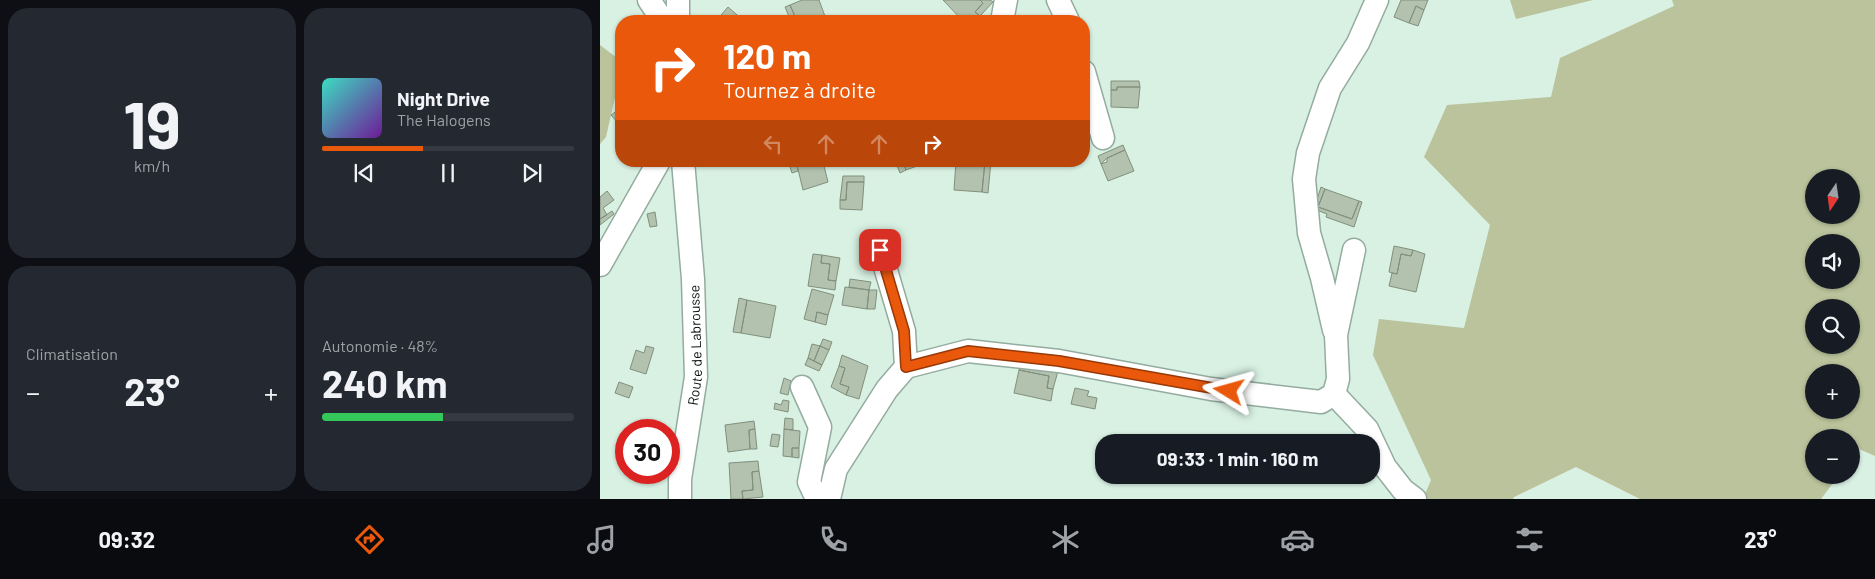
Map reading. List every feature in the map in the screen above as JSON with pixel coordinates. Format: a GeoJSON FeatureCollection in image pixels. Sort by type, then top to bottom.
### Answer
{"type":"FeatureCollection","features":[{"type":"Feature","properties":{"kind":"street"},"geometry":{"type":"LineString","coordinates":[[649,0],[658,15]]}},
{"type":"Feature","properties":{"kind":"street"},"geometry":{"type":"LineString","coordinates":[[678,0],[678,15]]}},
{"type":"Feature","properties":{"kind":"street"},"geometry":{"type":"LineString","coordinates":[[1003,15],[1006,0]]}},
{"type":"Feature","properties":{"kind":"street"},"geometry":{"type":"LineString","coordinates":[[1058,0],[1065,15]]}},
{"type":"Feature","properties":{"kind":"street"},"geometry":{"type":"LineString","coordinates":[[829,499],[836,469],[887,390],[906,367],[968,351],[1059,361],[1220,390],[1321,402],[1334,394],[1338,379],[1336,335],[1309,233],[1304,179],[1308,153],[1330,88],[1358,43],[1377,0]]}},
{"type":"Feature","properties":{"kind":"street"},"geometry":{"type":"LineString","coordinates":[[1090,93],[1103,138]]}},
{"type":"Feature","properties":{"kind":"street"},"geometry":{"type":"LineString","coordinates":[[600,265],[656,167]]}},
{"type":"Feature","properties":{"kind":"street","name":"Route de Labrousse"},"geometry":{"type":"LineString","coordinates":[[680,499],[680,479],[696,376],[693,279],[684,167]]}},
{"type":"Feature","properties":{"kind":"street"},"geometry":{"type":"LineString","coordinates":[[880,250],[904,331],[906,367]]}},
{"type":"Feature","properties":{"kind":"street"},"geometry":{"type":"LineString","coordinates":[[1336,335],[1354,250]]}},
{"type":"Feature","properties":{"kind":"street"},"geometry":{"type":"LineString","coordinates":[[802,387],[820,427],[809,482],[817,499]]}},
{"type":"Feature","properties":{"kind":"street"},"geometry":{"type":"LineString","coordinates":[[1334,394],[1367,429],[1385,467],[1403,490],[1414,499]]}},
{"type":"Feature","properties":{"kind":"green space"},"geometry":{"type":"Polygon","coordinates":[[[1510,0],[1593,0],[1516,19],[1510,0]]]}},
{"type":"Feature","properties":{"kind":"green space"},"geometry":{"type":"Polygon","coordinates":[[[1672,0],[1875,0],[1875,456],[1860,449],[1860,429],[1805,429],[1805,484],[1832,484],[1821,499],[1640,499],[1576,467],[1513,499],[1423,499],[1431,480],[1373,355],[1379,319],[1464,328],[1490,225],[1424,157],[1447,105],[1551,97],[1560,58],[1674,6],[1672,0]]]}},
{"type":"Feature","properties":{"kind":"green space"},"geometry":{"type":"Polygon","coordinates":[[[600,45],[615,56],[615,97],[606,137],[600,144],[600,45]]]}},
{"type":"Feature","properties":{"kind":"building"},"geometry":{"type":"Polygon","coordinates":[[[802,0],[819,0],[825,15],[794,15],[790,5],[802,0]]]}},
{"type":"Feature","properties":{"kind":"building"},"geometry":{"type":"Polygon","coordinates":[[[943,0],[980,0],[983,3],[975,12],[979,15],[957,15],[943,0]]]}},
{"type":"Feature","properties":{"kind":"building"},"geometry":{"type":"Polygon","coordinates":[[[980,0],[990,0],[993,2],[979,15],[975,12],[983,3],[980,0]]]}},
{"type":"Feature","properties":{"kind":"building"},"geometry":{"type":"Polygon","coordinates":[[[1401,0],[1428,0],[1424,10],[1416,6],[1409,23],[1394,17],[1401,0]]]}},
{"type":"Feature","properties":{"kind":"building"},"geometry":{"type":"Polygon","coordinates":[[[790,5],[794,15],[788,15],[785,7],[790,5]]]}},
{"type":"Feature","properties":{"kind":"building"},"geometry":{"type":"Polygon","coordinates":[[[1416,6],[1424,10],[1418,26],[1409,23],[1416,6]]]}},
{"type":"Feature","properties":{"kind":"building"},"geometry":{"type":"Polygon","coordinates":[[[728,7],[737,15],[721,15],[728,7]]]}},
{"type":"Feature","properties":{"kind":"building"},"geometry":{"type":"Polygon","coordinates":[[[1111,81],[1139,81],[1140,87],[1117,87],[1117,90],[1111,90],[1111,81]]]}},
{"type":"Feature","properties":{"kind":"building"},"geometry":{"type":"Polygon","coordinates":[[[1117,87],[1140,87],[1138,108],[1111,107],[1111,90],[1117,90],[1117,87]]]}},
{"type":"Feature","properties":{"kind":"building"},"geometry":{"type":"Polygon","coordinates":[[[1123,145],[1125,150],[1107,158],[1101,164],[1098,156],[1123,145]]]}},
{"type":"Feature","properties":{"kind":"building"},"geometry":{"type":"Polygon","coordinates":[[[1125,150],[1134,171],[1108,181],[1101,164],[1107,162],[1107,158],[1125,150]]]}},
{"type":"Feature","properties":{"kind":"building"},"geometry":{"type":"Polygon","coordinates":[[[790,167],[797,167],[798,171],[792,173],[790,167]]]}},
{"type":"Feature","properties":{"kind":"building"},"geometry":{"type":"Polygon","coordinates":[[[797,167],[824,167],[828,182],[803,190],[797,167]]]}},
{"type":"Feature","properties":{"kind":"building"},"geometry":{"type":"Polygon","coordinates":[[[898,167],[905,167],[906,170],[900,173],[898,167]]]}},
{"type":"Feature","properties":{"kind":"building"},"geometry":{"type":"Polygon","coordinates":[[[956,167],[984,167],[982,192],[954,190],[956,167]]]}},
{"type":"Feature","properties":{"kind":"building"},"geometry":{"type":"Polygon","coordinates":[[[984,167],[990,167],[988,193],[982,192],[984,167]]]}},
{"type":"Feature","properties":{"kind":"building"},"geometry":{"type":"Polygon","coordinates":[[[843,176],[864,176],[864,182],[847,182],[846,200],[840,200],[843,176]]]}},
{"type":"Feature","properties":{"kind":"building"},"geometry":{"type":"Polygon","coordinates":[[[847,182],[864,182],[862,210],[840,209],[840,200],[846,200],[847,182]]]}},
{"type":"Feature","properties":{"kind":"building"},"geometry":{"type":"Polygon","coordinates":[[[1321,187],[1325,189],[1318,207],[1352,219],[1359,201],[1362,202],[1354,227],[1326,217],[1327,214],[1314,209],[1321,187]]]}},
{"type":"Feature","properties":{"kind":"building"},"geometry":{"type":"Polygon","coordinates":[[[1325,189],[1359,201],[1352,219],[1318,207],[1325,189]]]}},
{"type":"Feature","properties":{"kind":"building"},"geometry":{"type":"Polygon","coordinates":[[[607,191],[614,200],[603,208],[607,215],[600,219],[600,197],[607,191]]]}},
{"type":"Feature","properties":{"kind":"building"},"geometry":{"type":"Polygon","coordinates":[[[612,211],[614,214],[600,225],[600,219],[612,211]]]}},
{"type":"Feature","properties":{"kind":"building"},"geometry":{"type":"Polygon","coordinates":[[[655,212],[657,226],[650,227],[647,214],[655,212]]]}},
{"type":"Feature","properties":{"kind":"building"},"geometry":{"type":"Polygon","coordinates":[[[1394,246],[1413,250],[1411,256],[1401,254],[1397,274],[1389,272],[1394,246]]]}},
{"type":"Feature","properties":{"kind":"building"},"geometry":{"type":"Polygon","coordinates":[[[1413,250],[1425,254],[1416,292],[1389,286],[1392,273],[1397,274],[1401,254],[1411,256],[1413,250]]]}},
{"type":"Feature","properties":{"kind":"building"},"geometry":{"type":"Polygon","coordinates":[[[813,254],[822,255],[821,263],[830,264],[828,280],[836,281],[835,290],[808,286],[813,254]]]}},
{"type":"Feature","properties":{"kind":"building"},"geometry":{"type":"Polygon","coordinates":[[[822,255],[840,258],[836,281],[828,280],[830,264],[821,263],[822,255]]]}},
{"type":"Feature","properties":{"kind":"building"},"geometry":{"type":"Polygon","coordinates":[[[850,279],[871,282],[869,290],[849,287],[850,279]]]}},
{"type":"Feature","properties":{"kind":"building"},"geometry":{"type":"Polygon","coordinates":[[[845,287],[869,290],[867,309],[842,305],[845,287]]]}},
{"type":"Feature","properties":{"kind":"building"},"geometry":{"type":"Polygon","coordinates":[[[812,289],[834,295],[828,315],[817,312],[815,322],[804,319],[812,289]]]}},
{"type":"Feature","properties":{"kind":"building"},"geometry":{"type":"Polygon","coordinates":[[[869,290],[877,290],[875,309],[867,309],[869,290]]]}},
{"type":"Feature","properties":{"kind":"building"},"geometry":{"type":"Polygon","coordinates":[[[739,298],[747,300],[741,333],[733,332],[739,298]]]}},
{"type":"Feature","properties":{"kind":"building"},"geometry":{"type":"Polygon","coordinates":[[[747,300],[776,306],[770,338],[741,333],[747,300]]]}},
{"type":"Feature","properties":{"kind":"building"},"geometry":{"type":"Polygon","coordinates":[[[817,312],[828,315],[826,325],[815,322],[817,312]]]}},
{"type":"Feature","properties":{"kind":"building"},"geometry":{"type":"Polygon","coordinates":[[[823,339],[832,342],[829,350],[820,346],[823,339]]]}},
{"type":"Feature","properties":{"kind":"building"},"geometry":{"type":"Polygon","coordinates":[[[812,344],[820,346],[814,361],[808,358],[812,344]]]}},
{"type":"Feature","properties":{"kind":"building"},"geometry":{"type":"Polygon","coordinates":[[[646,346],[654,348],[646,374],[630,369],[636,350],[644,353],[646,346]]]}},
{"type":"Feature","properties":{"kind":"building"},"geometry":{"type":"Polygon","coordinates":[[[820,346],[829,350],[822,365],[814,361],[820,346]]]}},
{"type":"Feature","properties":{"kind":"building"},"geometry":{"type":"Polygon","coordinates":[[[842,355],[868,366],[859,399],[846,395],[849,387],[840,384],[845,368],[839,366],[842,355]]]}},
{"type":"Feature","properties":{"kind":"building"},"geometry":{"type":"Polygon","coordinates":[[[808,358],[822,365],[819,371],[805,365],[808,358]]]}},
{"type":"Feature","properties":{"kind":"building"},"geometry":{"type":"Polygon","coordinates":[[[1021,363],[1058,371],[1053,389],[1047,388],[1049,376],[1019,370],[1021,363]]]}},
{"type":"Feature","properties":{"kind":"building"},"geometry":{"type":"Polygon","coordinates":[[[839,366],[845,368],[840,384],[849,387],[846,395],[831,387],[839,366]]]}},
{"type":"Feature","properties":{"kind":"building"},"geometry":{"type":"Polygon","coordinates":[[[1019,370],[1049,376],[1047,388],[1053,389],[1051,401],[1014,393],[1019,370]]]}},
{"type":"Feature","properties":{"kind":"building"},"geometry":{"type":"Polygon","coordinates":[[[784,378],[791,381],[788,395],[780,393],[784,378]]]}},
{"type":"Feature","properties":{"kind":"building"},"geometry":{"type":"Polygon","coordinates":[[[619,382],[633,387],[629,398],[615,393],[619,382]]]}},
{"type":"Feature","properties":{"kind":"building"},"geometry":{"type":"Polygon","coordinates":[[[1075,388],[1089,391],[1087,396],[1097,398],[1095,409],[1071,404],[1075,388]]]}},
{"type":"Feature","properties":{"kind":"building"},"geometry":{"type":"Polygon","coordinates":[[[783,400],[789,401],[788,412],[774,409],[775,403],[781,405],[783,400]]]}},
{"type":"Feature","properties":{"kind":"building"},"geometry":{"type":"Polygon","coordinates":[[[785,418],[793,419],[793,430],[784,429],[785,418]]]}},
{"type":"Feature","properties":{"kind":"building"},"geometry":{"type":"Polygon","coordinates":[[[754,421],[755,429],[749,430],[750,449],[728,452],[725,425],[754,421]]]}},
{"type":"Feature","properties":{"kind":"building"},"geometry":{"type":"Polygon","coordinates":[[[755,429],[757,449],[750,449],[749,430],[755,429]]]}},
{"type":"Feature","properties":{"kind":"building"},"geometry":{"type":"Polygon","coordinates":[[[784,429],[800,431],[799,448],[792,448],[792,457],[783,456],[784,429]]]}},
{"type":"Feature","properties":{"kind":"building"},"geometry":{"type":"Polygon","coordinates":[[[772,434],[780,435],[778,447],[770,446],[772,434]]]}},
{"type":"Feature","properties":{"kind":"building"},"geometry":{"type":"Polygon","coordinates":[[[792,448],[799,448],[799,458],[792,457],[792,448]]]}},
{"type":"Feature","properties":{"kind":"building"},"geometry":{"type":"Polygon","coordinates":[[[758,461],[759,471],[752,472],[753,490],[742,491],[743,499],[731,499],[729,463],[758,461]]]}},
{"type":"Feature","properties":{"kind":"building"},"geometry":{"type":"Polygon","coordinates":[[[759,471],[763,497],[743,499],[742,491],[753,490],[752,472],[759,471]]]}},
{"type":"Feature","properties":{"kind":"route"},"geometry":{"type":"LineString","coordinates":[[880,250],[904,331],[906,367],[968,351],[1059,361],[1229,391]]}}]}
